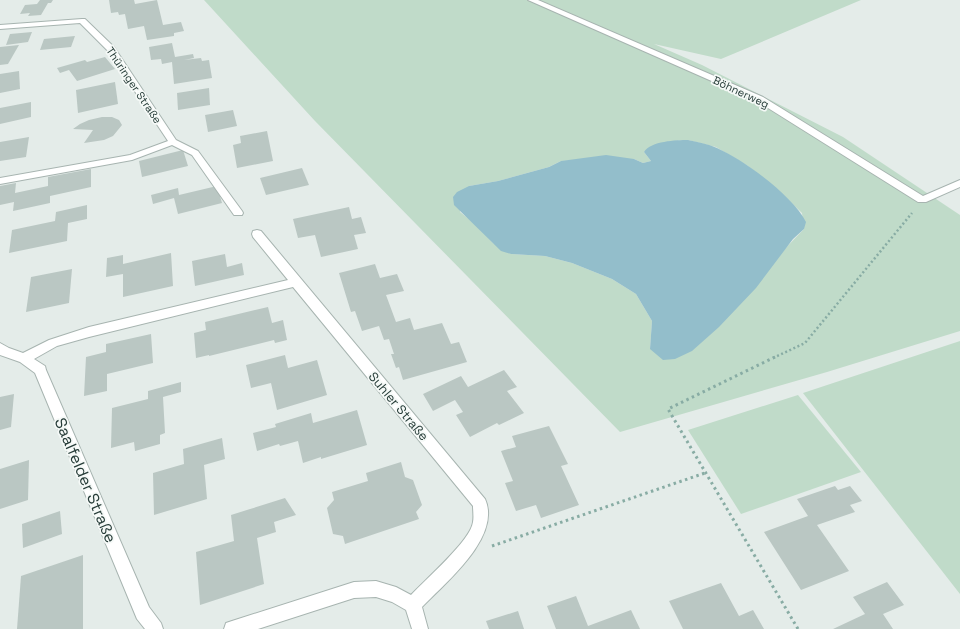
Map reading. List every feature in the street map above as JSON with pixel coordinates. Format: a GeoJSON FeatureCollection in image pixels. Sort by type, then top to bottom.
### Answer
{"type":"FeatureCollection","features":[{"type":"Feature","properties":{"kind":"street","name":"Böhnerweg"},"geometry":{"type":"LineString","coordinates":[[532,0],[760,99],[922,200]]}},
{"type":"Feature","properties":{"kind":"street","name":"Thüringer Straße"},"geometry":{"type":"LineString","coordinates":[[0,27],[82,21],[111,49],[173,142]]}},
{"type":"Feature","properties":{"kind":"street"},"geometry":{"type":"LineString","coordinates":[[0,181],[132,157],[173,142],[195,152],[238,213]]}},
{"type":"Feature","properties":{"kind":"street"},"geometry":{"type":"LineString","coordinates":[[922,200],[960,183]]}},
{"type":"Feature","properties":{"kind":"street"},"geometry":{"type":"LineString","coordinates":[[24,358],[53,343],[89,332],[296,282],[257,234]]}},
{"type":"Feature","properties":{"kind":"street","name":"Suhler Straße"},"geometry":{"type":"LineString","coordinates":[[296,282],[480,504],[481,522],[476,536],[460,556],[413,606]]}},
{"type":"Feature","properties":{"kind":"street","name":"Saalfelder Straße"},"geometry":{"type":"LineString","coordinates":[[0,348],[5,352],[24,358],[40,370],[143,613],[155,629]]}},
{"type":"Feature","properties":{"kind":"street"},"geometry":{"type":"LineString","coordinates":[[232,629],[354,590],[376,589],[396,595],[413,606],[420,629]]}},
{"type":"Feature","properties":{"kind":"path"},"geometry":{"type":"LineString","coordinates":[[798,629],[668,409],[805,343],[922,200]]}},
{"type":"Feature","properties":{"kind":"path"},"geometry":{"type":"LineString","coordinates":[[460,556],[705,473]]}},
{"type":"Feature","properties":{"kind":"green space"},"geometry":{"type":"Polygon","coordinates":[[[204,0],[861,0],[721,59],[654,44],[702,65],[843,137],[960,215],[960,331],[827,372],[620,432],[315,121],[204,0]],[[688,140],[675,141],[660,144],[644,152],[651,161],[643,163],[634,159],[561,161],[549,167],[498,181],[469,186],[460,212],[475,224],[493,243],[511,254],[545,256],[572,263],[612,279],[636,294],[652,321],[650,349],[779,255],[804,229],[802,213],[777,189],[748,166],[716,147],[688,140]]]}},
{"type":"Feature","properties":{"kind":"green space"},"geometry":{"type":"Polygon","coordinates":[[[960,341],[960,594],[803,393],[960,341]]]}},
{"type":"Feature","properties":{"kind":"green space"},"geometry":{"type":"Polygon","coordinates":[[[798,395],[861,472],[741,514],[688,430],[798,395]]]}},
{"type":"Feature","properties":{"kind":"water"},"geometry":{"type":"Polygon","coordinates":[[[677,140],[688,140],[717,148],[754,170],[790,201],[800,212],[806,222],[804,229],[793,239],[756,288],[719,327],[692,351],[675,359],[663,360],[650,349],[652,321],[636,294],[612,279],[572,263],[545,256],[511,254],[501,251],[454,205],[453,197],[457,192],[469,186],[498,181],[549,167],[561,161],[606,155],[634,159],[643,163],[651,161],[644,152],[652,145],[677,140]]]}},
{"type":"Feature","properties":{"kind":"building"},"geometry":{"type":"Polygon","coordinates":[[[40,0],[53,0],[51,3],[48,3],[41,15],[28,16],[30,13],[20,14],[25,5],[37,4],[40,0]]]}},
{"type":"Feature","properties":{"kind":"building"},"geometry":{"type":"Polygon","coordinates":[[[109,0],[134,0],[135,4],[157,0],[163,25],[181,22],[184,31],[174,33],[174,36],[147,40],[144,26],[128,29],[125,14],[119,15],[118,12],[111,13],[109,0]]]}},
{"type":"Feature","properties":{"kind":"building"},"geometry":{"type":"Polygon","coordinates":[[[32,32],[28,42],[6,45],[10,34],[32,32]]]}},
{"type":"Feature","properties":{"kind":"building"},"geometry":{"type":"Polygon","coordinates":[[[75,36],[71,47],[40,50],[44,39],[75,36]]]}},
{"type":"Feature","properties":{"kind":"building"},"geometry":{"type":"Polygon","coordinates":[[[172,43],[175,57],[193,54],[194,58],[184,60],[201,58],[202,61],[209,60],[212,78],[174,84],[172,62],[162,64],[161,59],[151,60],[149,47],[172,43]]]}},
{"type":"Feature","properties":{"kind":"building"},"geometry":{"type":"Polygon","coordinates":[[[19,45],[8,64],[0,65],[0,47],[19,45]]]}},
{"type":"Feature","properties":{"kind":"building"},"geometry":{"type":"Polygon","coordinates":[[[105,57],[115,69],[77,81],[69,70],[60,73],[57,68],[85,60],[87,62],[105,57]]]}},
{"type":"Feature","properties":{"kind":"building"},"geometry":{"type":"Polygon","coordinates":[[[19,71],[20,89],[0,93],[0,74],[19,71]]]}},
{"type":"Feature","properties":{"kind":"building"},"geometry":{"type":"Polygon","coordinates":[[[115,82],[118,104],[78,113],[76,90],[115,82]]]}},
{"type":"Feature","properties":{"kind":"building"},"geometry":{"type":"Polygon","coordinates":[[[209,88],[210,105],[178,110],[177,93],[209,88]]]}},
{"type":"Feature","properties":{"kind":"building"},"geometry":{"type":"Polygon","coordinates":[[[31,102],[31,117],[0,124],[0,108],[31,102]]]}},
{"type":"Feature","properties":{"kind":"building"},"geometry":{"type":"Polygon","coordinates":[[[233,110],[237,126],[208,132],[205,115],[233,110]]]}},
{"type":"Feature","properties":{"kind":"building"},"geometry":{"type":"Polygon","coordinates":[[[102,117],[112,117],[119,120],[122,125],[113,136],[104,140],[84,143],[93,130],[73,129],[89,120],[102,117]]]}},
{"type":"Feature","properties":{"kind":"building"},"geometry":{"type":"Polygon","coordinates":[[[267,131],[273,161],[237,168],[233,145],[241,143],[240,136],[267,131]]]}},
{"type":"Feature","properties":{"kind":"building"},"geometry":{"type":"Polygon","coordinates":[[[29,137],[26,157],[0,161],[0,142],[29,137]]]}},
{"type":"Feature","properties":{"kind":"building"},"geometry":{"type":"Polygon","coordinates":[[[183,150],[188,166],[142,177],[139,161],[183,150]]]}},
{"type":"Feature","properties":{"kind":"building"},"geometry":{"type":"Polygon","coordinates":[[[302,168],[309,185],[266,195],[260,178],[302,168]]]}},
{"type":"Feature","properties":{"kind":"building"},"geometry":{"type":"Polygon","coordinates":[[[91,169],[91,187],[50,196],[50,203],[13,211],[14,202],[0,205],[0,186],[16,183],[15,193],[48,186],[48,177],[91,169]]]}},
{"type":"Feature","properties":{"kind":"building"},"geometry":{"type":"Polygon","coordinates":[[[217,186],[222,203],[178,214],[174,198],[153,204],[151,195],[178,188],[179,195],[217,186]]]}},
{"type":"Feature","properties":{"kind":"building"},"geometry":{"type":"Polygon","coordinates":[[[87,205],[87,219],[68,223],[67,241],[9,253],[12,230],[55,221],[56,212],[87,205]]]}},
{"type":"Feature","properties":{"kind":"building"},"geometry":{"type":"Polygon","coordinates":[[[349,207],[352,219],[361,217],[366,233],[354,235],[358,249],[321,257],[315,235],[298,238],[293,219],[349,207]]]}},
{"type":"Feature","properties":{"kind":"building"},"geometry":{"type":"Polygon","coordinates":[[[171,253],[173,286],[123,297],[123,274],[106,277],[107,258],[123,255],[123,264],[171,253]]]}},
{"type":"Feature","properties":{"kind":"building"},"geometry":{"type":"Polygon","coordinates":[[[225,254],[227,267],[242,263],[244,275],[195,286],[192,261],[225,254]]]}},
{"type":"Feature","properties":{"kind":"building"},"geometry":{"type":"Polygon","coordinates":[[[375,264],[380,278],[397,274],[404,291],[386,295],[396,322],[410,318],[414,330],[442,323],[451,344],[459,342],[467,362],[403,380],[399,367],[396,368],[391,354],[394,354],[389,339],[384,340],[379,326],[362,331],[355,311],[351,312],[339,273],[375,264]]]}},
{"type":"Feature","properties":{"kind":"building"},"geometry":{"type":"Polygon","coordinates":[[[72,269],[69,303],[26,312],[31,277],[72,269]]]}},
{"type":"Feature","properties":{"kind":"building"},"geometry":{"type":"Polygon","coordinates":[[[268,307],[272,323],[283,320],[287,340],[275,343],[274,340],[196,358],[194,333],[206,330],[205,322],[268,307]]]}},
{"type":"Feature","properties":{"kind":"building"},"geometry":{"type":"Polygon","coordinates":[[[151,334],[153,363],[107,374],[107,391],[84,396],[86,357],[106,352],[106,344],[151,334]]]}},
{"type":"Feature","properties":{"kind":"building"},"geometry":{"type":"Polygon","coordinates":[[[285,355],[288,368],[317,360],[327,395],[277,410],[271,383],[251,388],[246,365],[285,355]]]}},
{"type":"Feature","properties":{"kind":"building"},"geometry":{"type":"Polygon","coordinates":[[[504,370],[517,387],[507,391],[524,413],[499,425],[497,423],[470,437],[456,415],[463,412],[455,400],[433,411],[423,394],[461,376],[468,387],[504,370]]]}},
{"type":"Feature","properties":{"kind":"building"},"geometry":{"type":"Polygon","coordinates":[[[181,382],[181,392],[163,397],[165,433],[160,435],[160,444],[135,451],[134,442],[111,448],[112,408],[148,399],[148,391],[181,382]]]}},
{"type":"Feature","properties":{"kind":"building"},"geometry":{"type":"Polygon","coordinates":[[[14,394],[11,427],[0,430],[0,397],[14,394]]]}},
{"type":"Feature","properties":{"kind":"building"},"geometry":{"type":"Polygon","coordinates":[[[357,410],[367,445],[303,463],[298,441],[280,446],[279,444],[257,451],[253,433],[276,427],[275,424],[311,413],[313,423],[357,410]]]}},
{"type":"Feature","properties":{"kind":"building"},"geometry":{"type":"Polygon","coordinates":[[[549,426],[568,464],[561,466],[579,505],[541,518],[536,505],[516,511],[505,483],[513,481],[501,451],[516,447],[512,436],[549,426]]]}},
{"type":"Feature","properties":{"kind":"building"},"geometry":{"type":"Polygon","coordinates":[[[222,438],[225,459],[204,465],[207,499],[154,515],[153,473],[184,464],[183,449],[222,438]]]}},
{"type":"Feature","properties":{"kind":"building"},"geometry":{"type":"Polygon","coordinates":[[[29,460],[28,500],[0,509],[0,469],[29,460]]]}},
{"type":"Feature","properties":{"kind":"building"},"geometry":{"type":"Polygon","coordinates":[[[401,462],[405,477],[413,480],[422,505],[416,512],[419,519],[345,544],[343,536],[333,534],[327,508],[334,500],[332,492],[368,481],[366,473],[401,462]]]}},
{"type":"Feature","properties":{"kind":"building"},"geometry":{"type":"Polygon","coordinates":[[[835,486],[838,490],[850,486],[862,501],[850,505],[855,512],[817,525],[849,571],[801,590],[764,532],[808,516],[797,499],[835,486]]]}},
{"type":"Feature","properties":{"kind":"building"},"geometry":{"type":"Polygon","coordinates":[[[285,498],[296,515],[274,522],[276,532],[257,538],[264,584],[200,605],[196,552],[234,541],[231,515],[285,498]]]}},
{"type":"Feature","properties":{"kind":"building"},"geometry":{"type":"Polygon","coordinates":[[[60,511],[62,534],[23,548],[22,524],[60,511]]]}},
{"type":"Feature","properties":{"kind":"building"},"geometry":{"type":"Polygon","coordinates":[[[83,555],[83,629],[17,629],[21,576],[83,555]]]}},
{"type":"Feature","properties":{"kind":"building"},"geometry":{"type":"Polygon","coordinates":[[[887,582],[904,605],[883,614],[893,629],[833,629],[865,614],[853,597],[887,582]]]}},
{"type":"Feature","properties":{"kind":"building"},"geometry":{"type":"Polygon","coordinates":[[[721,583],[739,616],[753,610],[764,629],[683,629],[669,601],[721,583]]]}},
{"type":"Feature","properties":{"kind":"building"},"geometry":{"type":"Polygon","coordinates":[[[576,596],[588,626],[631,610],[640,629],[556,629],[547,606],[576,596]]]}},
{"type":"Feature","properties":{"kind":"building"},"geometry":{"type":"Polygon","coordinates":[[[518,611],[524,629],[489,629],[486,621],[518,611]]]}}]}
